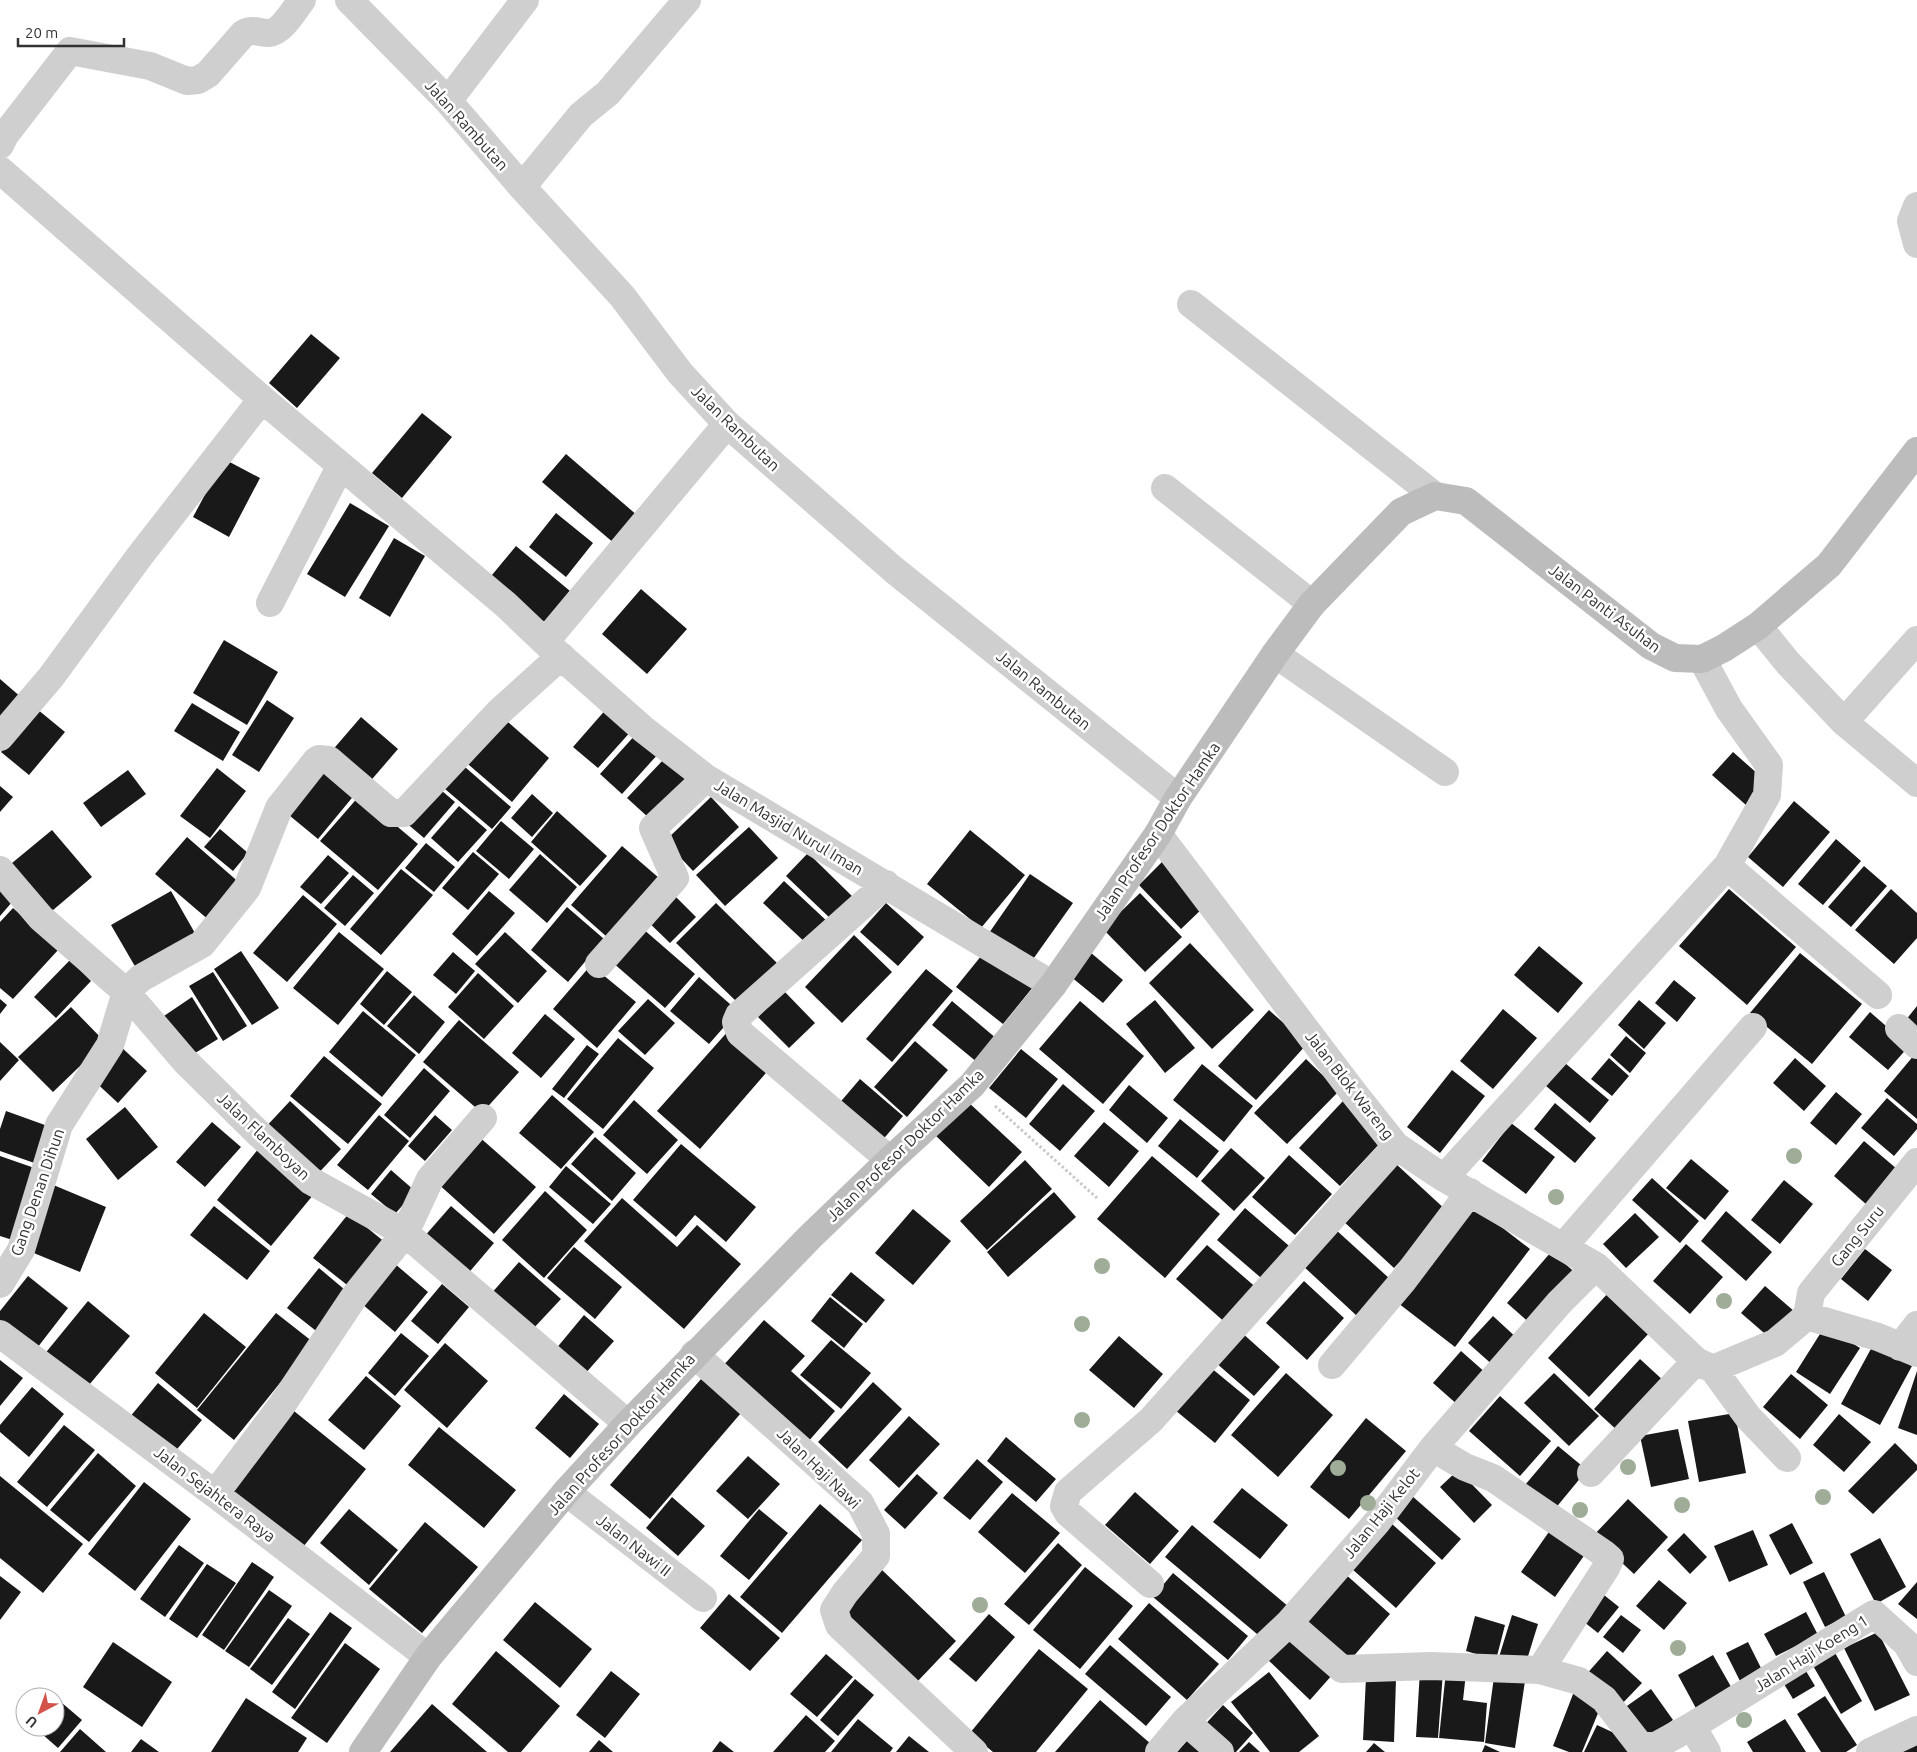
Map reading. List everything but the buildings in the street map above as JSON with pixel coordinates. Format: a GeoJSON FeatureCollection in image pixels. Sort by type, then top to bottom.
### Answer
{"type":"FeatureCollection","features":[{"type":"Feature","properties":{"kind":"street"},"geometry":{"type":"LineString","coordinates":[[0,145],[70,50],[150,66],[186,81],[198,80],[208,74],[242,34],[249,30],[271,33],[280,28],[302,0]]}},
{"type":"Feature","properties":{"kind":"street","name":"Jalan Rambutan"},"geometry":{"type":"LineString","coordinates":[[348,0],[448,101],[522,187],[622,296],[680,373],[727,424],[894,570],[1178,798]]}},
{"type":"Feature","properties":{"kind":"street"},"geometry":{"type":"LineString","coordinates":[[448,101],[525,0]]}},
{"type":"Feature","properties":{"kind":"street"},"geometry":{"type":"LineString","coordinates":[[522,187],[581,115],[608,93],[687,0]]}},
{"type":"Feature","properties":{"kind":"street","name":"Jalan Masjid Nurul Iman"},"geometry":{"type":"LineString","coordinates":[[0,170],[262,399],[505,604],[643,729],[706,778],[1053,985]]}},
{"type":"Feature","properties":{"kind":"street"},"geometry":{"type":"LineString","coordinates":[[1917,206],[1911,220],[1917,244]]}},
{"type":"Feature","properties":{"kind":"street"},"geometry":{"type":"LineString","coordinates":[[1191,304],[1435,496]]}},
{"type":"Feature","properties":{"kind":"street"},"geometry":{"type":"LineString","coordinates":[[0,737],[51,677],[145,550],[262,399]]}},
{"type":"Feature","properties":{"kind":"street"},"geometry":{"type":"LineString","coordinates":[[126,992],[141,978],[202,944],[246,888],[279,808],[319,759],[329,760],[391,813],[404,813],[498,713],[553,649],[727,424]]}},
{"type":"Feature","properties":{"kind":"street","name":"Jalan Panti Asuhan"},"geometry":{"type":"LineString","coordinates":[[1435,496],[1466,502],[1651,646],[1675,658],[1702,659],[1724,648],[1758,626],[1829,565],[1917,451]]}},
{"type":"Feature","properties":{"kind":"street"},"geometry":{"type":"LineString","coordinates":[[270,603],[340,466]]}},
{"type":"Feature","properties":{"kind":"street"},"geometry":{"type":"LineString","coordinates":[[1165,488],[1312,604]]}},
{"type":"Feature","properties":{"kind":"street","name":"Jalan Profesor Doktor Hamka"},"geometry":{"type":"LineString","coordinates":[[363,1752],[428,1657],[566,1492],[628,1424],[694,1354],[810,1237],[972,1085],[1053,985],[1158,834],[1178,798],[1275,654],[1312,604],[1401,512],[1435,496]]}},
{"type":"Feature","properties":{"kind":"street"},"geometry":{"type":"LineString","coordinates":[[1758,626],[1788,663],[1844,722],[1917,783]]}},
{"type":"Feature","properties":{"kind":"street"},"geometry":{"type":"LineString","coordinates":[[1844,722],[1917,640]]}},
{"type":"Feature","properties":{"kind":"street"},"geometry":{"type":"LineString","coordinates":[[1275,654],[1445,772]]}},
{"type":"Feature","properties":{"kind":"street"},"geometry":{"type":"LineString","coordinates":[[1444,1178],[1727,866],[1767,794],[1769,765],[1729,709],[1702,659]]}},
{"type":"Feature","properties":{"kind":"street"},"geometry":{"type":"LineString","coordinates":[[599,964],[675,878],[653,828],[706,778]]}},
{"type":"Feature","properties":{"kind":"street","name":"Jalan Blok Wareng"},"geometry":{"type":"LineString","coordinates":[[1158,834],[1396,1146],[1444,1178],[1470,1192],[1570,1238],[1596,1266],[1705,1365],[1748,1417],[1787,1458]]}},
{"type":"Feature","properties":{"kind":"street"},"geometry":{"type":"LineString","coordinates":[[1727,866],[1878,995]]}},
{"type":"Feature","properties":{"kind":"street","name":"Jalan Flamboyan"},"geometry":{"type":"LineString","coordinates":[[0,870],[41,918],[126,992],[185,1061],[258,1133],[312,1181],[405,1234],[628,1424]]}},
{"type":"Feature","properties":{"kind":"street"},"geometry":{"type":"LineString","coordinates":[[886,884],[739,1015],[736,1022],[740,1033],[890,1160]]}},
{"type":"Feature","properties":{"kind":"street","name":"Gang Denan Dihun"},"geometry":{"type":"LineString","coordinates":[[0,1284],[21,1250],[59,1125],[110,1045],[126,992]]}},
{"type":"Feature","properties":{"kind":"street"},"geometry":{"type":"LineString","coordinates":[[1570,1238],[1753,1027]]}},
{"type":"Feature","properties":{"kind":"street"},"geometry":{"type":"LineString","coordinates":[[215,1494],[282,1405],[354,1297],[405,1234],[430,1178],[483,1118]]}},
{"type":"Feature","properties":{"kind":"street"},"geometry":{"type":"LineString","coordinates":[[1150,1584],[1068,1513],[1064,1506],[1064,1500],[1068,1492],[1151,1420],[1396,1146]]}},
{"type":"Feature","properties":{"kind":"street","name":"Gang Suru"},"geometry":{"type":"LineString","coordinates":[[1806,1316],[1811,1293],[1917,1162]]}},
{"type":"Feature","properties":{"kind":"street"},"geometry":{"type":"LineString","coordinates":[[1332,1365],[1402,1282],[1470,1192]]}},
{"type":"Feature","properties":{"kind":"street","name":"Jalan Haji Kelot"},"geometry":{"type":"LineString","coordinates":[[1158,1752],[1185,1721],[1289,1623],[1377,1522],[1433,1448],[1559,1303],[1596,1266]]}},
{"type":"Feature","properties":{"kind":"street"},"geometry":{"type":"LineString","coordinates":[[1590,1473],[1705,1365],[1774,1343],[1806,1316],[1878,1338],[1908,1350],[1917,1325]]}},
{"type":"Feature","properties":{"kind":"street","name":"Jalan Sejahtera Raya"},"geometry":{"type":"LineString","coordinates":[[0,1334],[215,1494],[428,1657]]}},
{"type":"Feature","properties":{"kind":"street","name":"Jalan Haji Nawi"},"geometry":{"type":"LineString","coordinates":[[694,1354],[860,1503],[876,1534],[876,1556],[845,1593],[834,1610],[839,1625],[974,1752]]}},
{"type":"Feature","properties":{"kind":"street"},"geometry":{"type":"LineString","coordinates":[[1433,1448],[1466,1466],[1494,1478],[1610,1559],[1540,1670]]}},
{"type":"Feature","properties":{"kind":"street","name":"Jalan Nawi II"},"geometry":{"type":"LineString","coordinates":[[566,1492],[703,1598]]}},
{"type":"Feature","properties":{"kind":"street","name":"Jalan Haji Koeng 1"},"geometry":{"type":"LineString","coordinates":[[1692,1726],[1874,1614],[1907,1644],[1917,1662]]}},
{"type":"Feature","properties":{"kind":"street"},"geometry":{"type":"LineString","coordinates":[[1289,1623],[1342,1669],[1430,1666],[1540,1670],[1579,1681],[1604,1699],[1639,1744],[1654,1746],[1692,1726],[1707,1752]]}},
{"type":"Feature","properties":{"kind":"street"},"geometry":{"type":"LineString","coordinates":[[1185,1721],[1220,1752]]}},
{"type":"Feature","properties":{"kind":"street"},"geometry":{"type":"LineString","coordinates":[[1870,1752],[1917,1730]]}},
{"type":"Feature","properties":{"kind":"path"},"geometry":{"type":"LineString","coordinates":[[972,1085],[1098,1198]]}}]}
